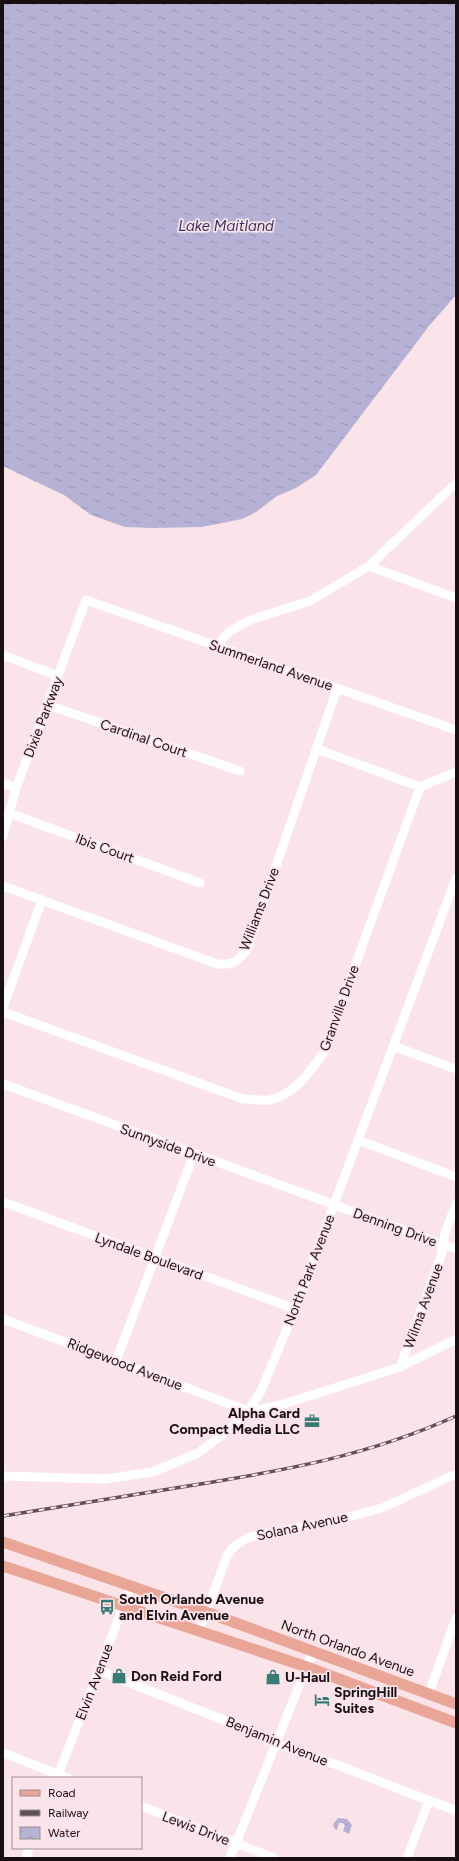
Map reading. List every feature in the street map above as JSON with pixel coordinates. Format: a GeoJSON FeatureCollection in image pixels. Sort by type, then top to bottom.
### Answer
{"type":"FeatureCollection","features":[{"type":"Feature","properties":{"kind":"main road","name":"North Orlando Avenue"},"geometry":{"type":"LineString","coordinates":[[3,1542],[206,1612],[456,1704]]}},
{"type":"Feature","properties":{"kind":"main road"},"geometry":{"type":"LineString","coordinates":[[3,1566],[307,1667],[456,1723]]}},
{"type":"Feature","properties":{"kind":"street"},"geometry":{"type":"LineString","coordinates":[[216,646],[230,631],[250,620],[310,601],[369,566],[456,483]]}},
{"type":"Feature","properties":{"kind":"street"},"geometry":{"type":"LineString","coordinates":[[369,566],[456,598]]}},
{"type":"Feature","properties":{"kind":"street","name":"Summerland Avenue"},"geometry":{"type":"LineString","coordinates":[[86,600],[456,730]]}},
{"type":"Feature","properties":{"kind":"street","name":"Dixie Parkway"},"geometry":{"type":"LineString","coordinates":[[3,836],[16,788],[86,600]]}},
{"type":"Feature","properties":{"kind":"street"},"geometry":{"type":"LineString","coordinates":[[3,655],[58,676]]}},
{"type":"Feature","properties":{"kind":"street","name":"Williams Drive"},"geometry":{"type":"LineString","coordinates":[[3,886],[217,964],[227,965],[237,962],[247,950],[337,689]]}},
{"type":"Feature","properties":{"kind":"street","name":"Cardinal Court"},"geometry":{"type":"LineString","coordinates":[[48,705],[240,771]]}},
{"type":"Feature","properties":{"kind":"street"},"geometry":{"type":"LineString","coordinates":[[317,749],[420,787],[456,772]]}},
{"type":"Feature","properties":{"kind":"street"},"geometry":{"type":"LineString","coordinates":[[3,783],[16,788]]}},
{"type":"Feature","properties":{"kind":"street","name":"Granville Drive"},"geometry":{"type":"LineString","coordinates":[[3,1012],[243,1099],[267,1100],[286,1094],[306,1077],[323,1054],[420,787]]}},
{"type":"Feature","properties":{"kind":"street","name":"Ibis Court"},"geometry":{"type":"LineString","coordinates":[[9,813],[200,883]]}},
{"type":"Feature","properties":{"kind":"street","name":"North Park Avenue"},"geometry":{"type":"LineString","coordinates":[[3,1476],[105,1479],[153,1472],[198,1453],[221,1436],[248,1411],[261,1391],[295,1309],[456,878]]}},
{"type":"Feature","properties":{"kind":"street"},"geometry":{"type":"LineString","coordinates":[[3,1007],[42,900]]}},
{"type":"Feature","properties":{"kind":"street"},"geometry":{"type":"LineString","coordinates":[[393,1046],[456,1069]]}},
{"type":"Feature","properties":{"kind":"street","name":"Sunnyside Drive"},"geometry":{"type":"LineString","coordinates":[[3,1084],[334,1205]]}},
{"type":"Feature","properties":{"kind":"street"},"geometry":{"type":"LineString","coordinates":[[358,1140],[456,1177]]}},
{"type":"Feature","properties":{"kind":"street"},"geometry":{"type":"LineString","coordinates":[[116,1361],[194,1154]]}},
{"type":"Feature","properties":{"kind":"street","name":"Lyndale Boulevard"},"geometry":{"type":"LineString","coordinates":[[3,1202],[295,1309]]}},
{"type":"Feature","properties":{"kind":"street","name":"Wilma Avenue"},"geometry":{"type":"LineString","coordinates":[[400,1367],[441,1256],[445,1233],[456,1204]]}},
{"type":"Feature","properties":{"kind":"street","name":"Denning Drive"},"geometry":{"type":"LineString","coordinates":[[334,1205],[456,1249]]}},
{"type":"Feature","properties":{"kind":"street","name":"Ridgewood Avenue"},"geometry":{"type":"LineString","coordinates":[[3,1318],[248,1411]]}},
{"type":"Feature","properties":{"kind":"street"},"geometry":{"type":"LineString","coordinates":[[248,1411],[272,1407],[300,1399],[400,1367],[456,1339]]}},
{"type":"Feature","properties":{"kind":"street","name":"Solana Avenue"},"geometry":{"type":"LineString","coordinates":[[199,1631],[227,1556],[233,1546],[241,1541],[250,1537],[341,1519],[382,1508],[456,1474]]}},
{"type":"Feature","properties":{"kind":"street","name":"Elvin Avenue"},"geometry":{"type":"LineString","coordinates":[[57,1776],[131,1586]]}},
{"type":"Feature","properties":{"kind":"street"},"geometry":{"type":"LineString","coordinates":[[428,1693],[456,1618]]}},
{"type":"Feature","properties":{"kind":"street"},"geometry":{"type":"LineString","coordinates":[[230,1858],[313,1651]]}},
{"type":"Feature","properties":{"kind":"street","name":"Benjamin Avenue"},"geometry":{"type":"LineString","coordinates":[[98,1670],[229,1722],[277,1744],[456,1810]]}},
{"type":"Feature","properties":{"kind":"street"},"geometry":{"type":"LineString","coordinates":[[3,1753],[57,1776]]}},
{"type":"Feature","properties":{"kind":"street"},"geometry":{"type":"LineString","coordinates":[[407,1858],[429,1800]]}},
{"type":"Feature","properties":{"kind":"street","name":"Lewis Drive"},"geometry":{"type":"LineString","coordinates":[[142,1806],[274,1858]]}},
{"type":"Feature","properties":{"kind":"water","name":"Lake Maitland"},"geometry":{"type":"Polygon","coordinates":[[[3,3],[456,3],[456,295],[429,326],[316,475],[296,488],[277,496],[256,512],[242,519],[202,527],[125,527],[91,515],[64,495],[3,466],[3,3]]]}},
{"type":"Feature","properties":{"kind":"water"},"geometry":{"type":"Polygon","coordinates":[[[338,1818],[347,1819],[352,1825],[349,1834],[343,1831],[345,1825],[343,1823],[339,1823],[337,1830],[334,1828],[333,1824],[338,1818]]]}},
{"type":"Feature","properties":{"kind":"railway"},"geometry":{"type":"LineString","coordinates":[[3,1516],[291,1468],[357,1452],[390,1442],[456,1416]]}},
{"type":"Feature","properties":{"kind":"place","name":"Alpha Card Compact Media LLC"},"geometry":{"type":"Point","coordinates":[312,1421]}},
{"type":"Feature","properties":{"kind":"place","name":"South Orlando Avenue and Elvin Avenue"},"geometry":{"type":"Point","coordinates":[107,1607]}},
{"type":"Feature","properties":{"kind":"place","name":"Don Reid Ford"},"geometry":{"type":"Point","coordinates":[119,1676]}},
{"type":"Feature","properties":{"kind":"place","name":"U-Haul"},"geometry":{"type":"Point","coordinates":[273,1677]}},
{"type":"Feature","properties":{"kind":"place","name":"SpringHill Suites"},"geometry":{"type":"Point","coordinates":[322,1700]}}]}
